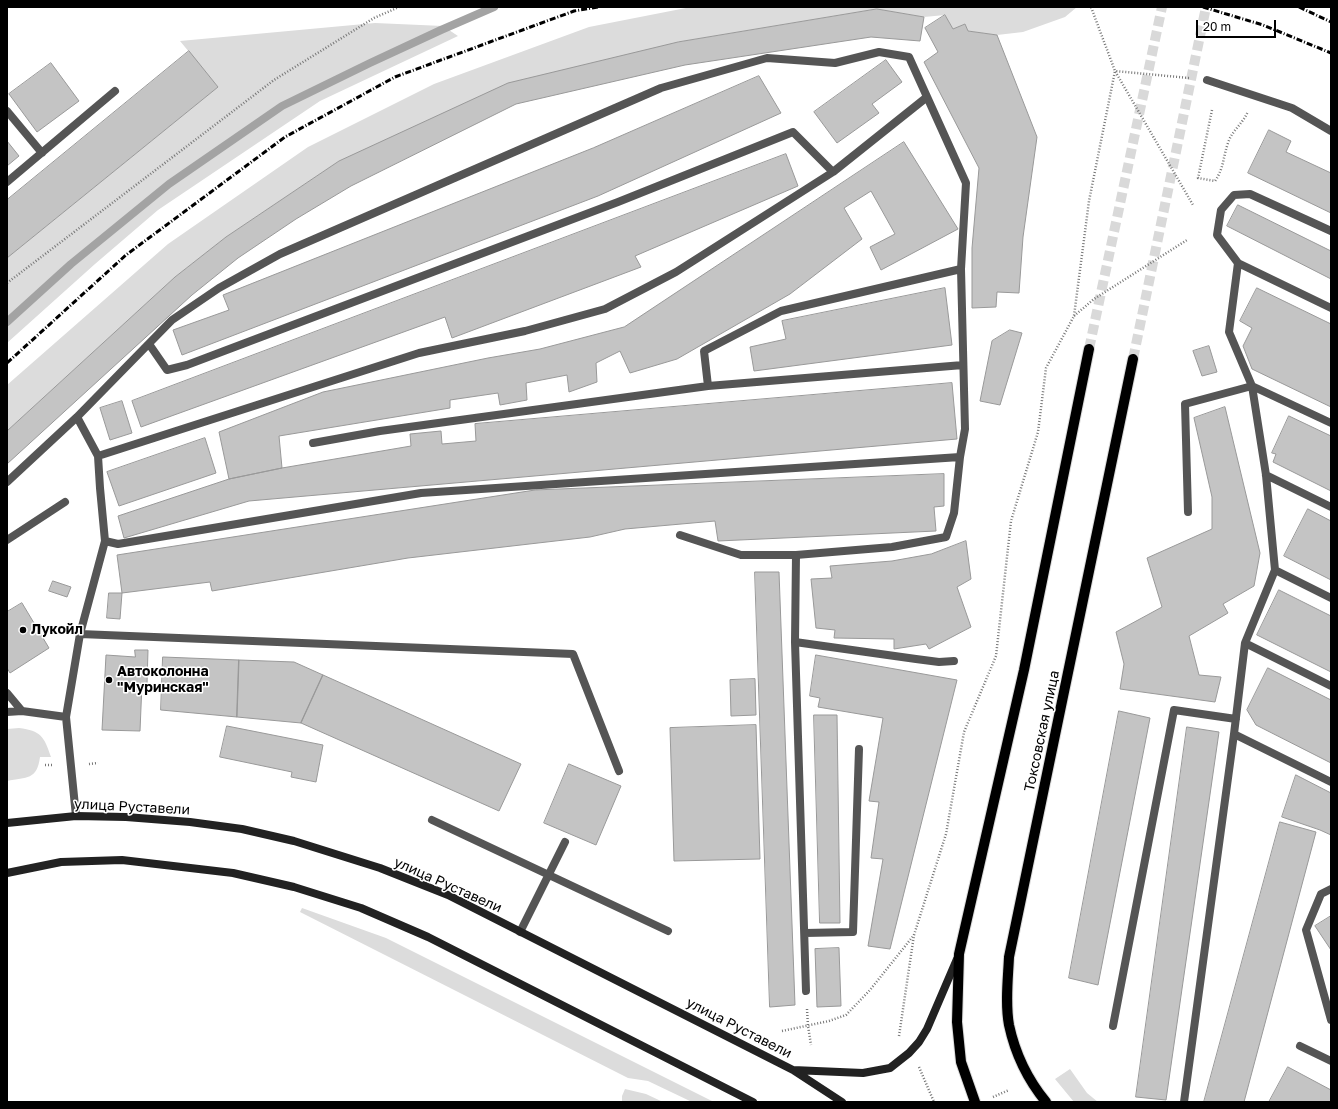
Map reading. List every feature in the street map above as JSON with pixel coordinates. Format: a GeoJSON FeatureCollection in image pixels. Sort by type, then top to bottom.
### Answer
{"type":"FeatureCollection","features":[{"type":"Feature","properties":{"kind":"main road"},"geometry":{"type":"LineString","coordinates":[[793,1070],[863,1073],[890,1068],[909,1053],[919,1042],[927,1029],[959,954],[1024,670],[1090,349]]}},
{"type":"Feature","properties":{"kind":"main road","name":"Токсовская улица"},"geometry":{"type":"LineString","coordinates":[[1046,1102],[1030,1080],[1017,1053],[1009,1024],[1007,990],[1009,957],[1133,359]]}},
{"type":"Feature","properties":{"kind":"main road","name":"улица Руставели"},"geometry":{"type":"LineString","coordinates":[[7,823],[76,816],[126,816],[190,822],[242,829],[294,841],[380,868],[448,895],[793,1070],[842,1102]]}},
{"type":"Feature","properties":{"kind":"main road"},"geometry":{"type":"LineString","coordinates":[[7,873],[60,862],[122,860],[233,873],[301,889],[360,908],[428,937],[753,1102]]}},
{"type":"Feature","properties":{"kind":"main road"},"geometry":{"type":"LineString","coordinates":[[959,954],[957,1022],[961,1062],[975,1102]]}},
{"type":"Feature","properties":{"kind":"lane"},"geometry":{"type":"LineString","coordinates":[[7,482],[77,417],[172,320],[219,288],[280,254],[661,88],[767,58],[835,63],[879,52],[909,57],[966,183],[961,269],[965,429],[960,457],[954,513],[946,537],[892,547],[796,555],[741,555],[680,535]]}},
{"type":"Feature","properties":{"kind":"lane"},"geometry":{"type":"LineString","coordinates":[[1207,80],[1292,108],[1331,131]]}},
{"type":"Feature","properties":{"kind":"lane"},"geometry":{"type":"LineString","coordinates":[[7,182],[115,91]]}},
{"type":"Feature","properties":{"kind":"lane"},"geometry":{"type":"LineString","coordinates":[[98,456],[419,353],[525,332],[605,309],[676,272],[833,172],[927,97]]}},
{"type":"Feature","properties":{"kind":"lane"},"geometry":{"type":"LineString","coordinates":[[7,111],[42,153]]}},
{"type":"Feature","properties":{"kind":"lane"},"geometry":{"type":"LineString","coordinates":[[149,344],[167,370],[187,364],[618,202],[793,132],[833,172]]}},
{"type":"Feature","properties":{"kind":"lane"},"geometry":{"type":"LineString","coordinates":[[1331,231],[1250,194],[1234,195],[1222,210],[1217,235],[1238,263],[1331,308]]}},
{"type":"Feature","properties":{"kind":"lane"},"geometry":{"type":"LineString","coordinates":[[1184,1102],[1245,643],[1275,570],[1266,475],[1252,386],[1229,332],[1238,263]]}},
{"type":"Feature","properties":{"kind":"lane"},"geometry":{"type":"LineString","coordinates":[[708,386],[704,351],[781,310],[961,269]]}},
{"type":"Feature","properties":{"kind":"lane"},"geometry":{"type":"LineString","coordinates":[[313,443],[380,431],[708,386],[963,365]]}},
{"type":"Feature","properties":{"kind":"lane"},"geometry":{"type":"LineString","coordinates":[[1188,512],[1185,404],[1252,386],[1331,424]]}},
{"type":"Feature","properties":{"kind":"lane"},"geometry":{"type":"LineString","coordinates":[[76,816],[66,717],[80,634],[105,541],[98,456],[77,417]]}},
{"type":"Feature","properties":{"kind":"lane"},"geometry":{"type":"LineString","coordinates":[[105,541],[118,544],[421,493],[960,457]]}},
{"type":"Feature","properties":{"kind":"lane"},"geometry":{"type":"LineString","coordinates":[[1266,475],[1331,507]]}},
{"type":"Feature","properties":{"kind":"lane"},"geometry":{"type":"LineString","coordinates":[[7,540],[65,502]]}},
{"type":"Feature","properties":{"kind":"lane"},"geometry":{"type":"LineString","coordinates":[[796,555],[795,642],[806,991]]}},
{"type":"Feature","properties":{"kind":"lane"},"geometry":{"type":"LineString","coordinates":[[1275,570],[1331,598]]}},
{"type":"Feature","properties":{"kind":"lane"},"geometry":{"type":"LineString","coordinates":[[80,634],[573,654],[619,771]]}},
{"type":"Feature","properties":{"kind":"lane"},"geometry":{"type":"LineString","coordinates":[[795,642],[939,662],[954,661]]}},
{"type":"Feature","properties":{"kind":"lane"},"geometry":{"type":"LineString","coordinates":[[1245,643],[1331,686]]}},
{"type":"Feature","properties":{"kind":"lane"},"geometry":{"type":"LineString","coordinates":[[7,693],[22,711]]}},
{"type":"Feature","properties":{"kind":"lane"},"geometry":{"type":"LineString","coordinates":[[1113,1026],[1174,710],[1236,719]]}},
{"type":"Feature","properties":{"kind":"lane"},"geometry":{"type":"LineString","coordinates":[[7,712],[22,711],[66,717]]}},
{"type":"Feature","properties":{"kind":"lane"},"geometry":{"type":"LineString","coordinates":[[1234,734],[1331,782]]}},
{"type":"Feature","properties":{"kind":"lane"},"geometry":{"type":"LineString","coordinates":[[805,934],[853,932],[859,749]]}},
{"type":"Feature","properties":{"kind":"lane"},"geometry":{"type":"LineString","coordinates":[[432,820],[668,931]]}},
{"type":"Feature","properties":{"kind":"lane"},"geometry":{"type":"LineString","coordinates":[[520,932],[565,842]]}},
{"type":"Feature","properties":{"kind":"lane"},"geometry":{"type":"LineString","coordinates":[[1331,889],[1320,894],[1306,930],[1331,1020]]}},
{"type":"Feature","properties":{"kind":"lane"},"geometry":{"type":"LineString","coordinates":[[1300,1046],[1331,1061]]}},
{"type":"Feature","properties":{"kind":"path"},"geometry":{"type":"LineString","coordinates":[[7,283],[274,80],[374,18],[399,7]]}},
{"type":"Feature","properties":{"kind":"path"},"geometry":{"type":"LineString","coordinates":[[1091,7],[1115,71],[1193,205]]}},
{"type":"Feature","properties":{"kind":"path"},"geometry":{"type":"LineString","coordinates":[[1115,71],[1207,80]]}},
{"type":"Feature","properties":{"kind":"path"},"geometry":{"type":"LineString","coordinates":[[898,1042],[914,935],[946,834],[964,732],[996,656],[1012,520],[1038,432],[1046,368],[1074,316],[1089,201],[1115,71]]}},
{"type":"Feature","properties":{"kind":"path"},"geometry":{"type":"LineString","coordinates":[[1212,110],[1198,178],[1215,181],[1221,172],[1228,142],[1235,130],[1244,120],[1256,97]]}},
{"type":"Feature","properties":{"kind":"path"},"geometry":{"type":"LineString","coordinates":[[1074,316],[1094,299],[1187,240]]}},
{"type":"Feature","properties":{"kind":"path"},"geometry":{"type":"LineString","coordinates":[[782,1031],[829,1021],[846,1015],[870,990],[914,935]]}},
{"type":"Feature","properties":{"kind":"path"},"geometry":{"type":"LineString","coordinates":[[807,1006],[811,1045]]}},
{"type":"Feature","properties":{"kind":"path"},"geometry":{"type":"LineString","coordinates":[[916,1060],[934,1102]]}},
{"type":"Feature","properties":{"kind":"path"},"geometry":{"type":"LineString","coordinates":[[991,1098],[1009,1090]]}},
{"type":"Feature","properties":{"kind":"shaded area"},"geometry":{"type":"Polygon","coordinates":[[[691,7],[1077,7],[1065,17],[1023,32],[997,35],[968,31],[965,24],[953,29],[945,15],[924,17],[877,9],[678,42],[339,161],[226,237],[175,277],[7,431],[7,385],[168,244],[308,147],[434,84],[589,27],[691,7]]]}},
{"type":"Feature","properties":{"kind":"shaded area"},"geometry":{"type":"Polygon","coordinates":[[[375,23],[443,26],[458,36],[320,101],[158,210],[7,343],[7,258],[218,87],[180,41],[375,23]]]}},
{"type":"Feature","properties":{"kind":"shaded area"},"geometry":{"type":"Polygon","coordinates":[[[19,728],[32,731],[41,736],[44,739],[51,757],[40,757],[39,764],[34,774],[25,778],[7,781],[7,729],[19,728]]]}},
{"type":"Feature","properties":{"kind":"shaded area"},"geometry":{"type":"Polygon","coordinates":[[[302,908],[386,938],[714,1102],[692,1102],[648,1081],[628,1078],[300,912],[302,908]]]}},
{"type":"Feature","properties":{"kind":"shaded area"},"geometry":{"type":"Polygon","coordinates":[[[1070,1069],[1087,1093],[1098,1102],[1074,1102],[1055,1079],[1070,1069]]]}},
{"type":"Feature","properties":{"kind":"shaded area"},"geometry":{"type":"Polygon","coordinates":[[[625,1089],[646,1094],[663,1102],[622,1102],[622,1096],[625,1089]]]}},
{"type":"Feature","properties":{"kind":"building"},"geometry":{"type":"Polygon","coordinates":[[[877,9],[924,17],[920,41],[871,37],[685,65],[516,104],[351,186],[296,219],[238,258],[192,295],[7,464],[7,431],[175,277],[226,237],[339,161],[508,83],[678,42],[877,9]]]}},
{"type":"Feature","properties":{"kind":"building"},"geometry":{"type":"Polygon","coordinates":[[[945,15],[953,29],[965,24],[968,31],[997,35],[1037,137],[1023,237],[1019,293],[997,292],[996,307],[972,308],[972,248],[979,168],[924,62],[938,52],[925,28],[945,15]]]}},
{"type":"Feature","properties":{"kind":"building"},"geometry":{"type":"Polygon","coordinates":[[[189,51],[218,87],[7,258],[7,200],[189,51]]]}},
{"type":"Feature","properties":{"kind":"building"},"geometry":{"type":"Polygon","coordinates":[[[886,60],[902,82],[872,104],[879,113],[837,143],[814,112],[886,60]]]}},
{"type":"Feature","properties":{"kind":"building"},"geometry":{"type":"Polygon","coordinates":[[[51,63],[79,101],[37,132],[9,94],[51,63]]]}},
{"type":"Feature","properties":{"kind":"building"},"geometry":{"type":"Polygon","coordinates":[[[759,76],[781,113],[598,196],[182,355],[173,330],[229,310],[223,295],[593,148],[759,76]]]}},
{"type":"Feature","properties":{"kind":"building"},"geometry":{"type":"Polygon","coordinates":[[[1269,130],[1291,141],[1286,152],[1331,173],[1331,213],[1248,173],[1269,130]]]}},
{"type":"Feature","properties":{"kind":"building"},"geometry":{"type":"Polygon","coordinates":[[[7,141],[19,156],[7,166],[7,141]]]}},
{"type":"Feature","properties":{"kind":"building"},"geometry":{"type":"Polygon","coordinates":[[[904,142],[958,229],[881,270],[870,247],[895,234],[871,191],[844,208],[862,239],[790,294],[677,359],[630,373],[620,351],[596,363],[597,382],[569,392],[567,375],[526,383],[527,400],[500,405],[498,393],[450,400],[450,408],[279,436],[282,468],[229,479],[219,432],[323,392],[488,358],[540,349],[624,327],[904,142]]]}},
{"type":"Feature","properties":{"kind":"building"},"geometry":{"type":"Polygon","coordinates":[[[786,154],[798,186],[635,256],[641,267],[452,338],[445,317],[141,427],[132,401],[786,154]]]}},
{"type":"Feature","properties":{"kind":"building"},"geometry":{"type":"Polygon","coordinates":[[[1238,205],[1331,251],[1331,279],[1227,226],[1238,205]]]}},
{"type":"Feature","properties":{"kind":"building"},"geometry":{"type":"Polygon","coordinates":[[[945,288],[952,345],[754,371],[750,347],[786,339],[782,321],[945,288]]]}},
{"type":"Feature","properties":{"kind":"building"},"geometry":{"type":"Polygon","coordinates":[[[1257,288],[1331,324],[1331,407],[1252,369],[1243,346],[1252,328],[1240,321],[1257,288]]]}},
{"type":"Feature","properties":{"kind":"building"},"geometry":{"type":"Polygon","coordinates":[[[1010,330],[1022,333],[1000,405],[980,401],[992,341],[1010,330]]]}},
{"type":"Feature","properties":{"kind":"building"},"geometry":{"type":"Polygon","coordinates":[[[1209,346],[1217,372],[1202,376],[1193,351],[1209,346]]]}},
{"type":"Feature","properties":{"kind":"building"},"geometry":{"type":"Polygon","coordinates":[[[952,383],[957,439],[249,501],[124,538],[118,516],[229,479],[282,468],[411,446],[410,434],[441,431],[442,444],[476,441],[475,424],[952,383]]]}},
{"type":"Feature","properties":{"kind":"building"},"geometry":{"type":"Polygon","coordinates":[[[122,401],[132,433],[110,440],[100,408],[122,401]]]}},
{"type":"Feature","properties":{"kind":"building"},"geometry":{"type":"Polygon","coordinates":[[[1225,407],[1260,553],[1254,586],[1223,604],[1228,613],[1189,636],[1199,675],[1221,677],[1215,702],[1120,689],[1124,664],[1116,632],[1162,607],[1147,558],[1212,529],[1212,497],[1194,418],[1225,407]]]}},
{"type":"Feature","properties":{"kind":"building"},"geometry":{"type":"Polygon","coordinates":[[[1289,416],[1331,436],[1331,491],[1273,462],[1276,454],[1272,453],[1289,416]]]}},
{"type":"Feature","properties":{"kind":"building"},"geometry":{"type":"Polygon","coordinates":[[[205,438],[216,473],[119,506],[107,472],[205,438]]]}},
{"type":"Feature","properties":{"kind":"building"},"geometry":{"type":"Polygon","coordinates":[[[944,474],[944,506],[934,507],[936,531],[718,541],[715,521],[625,529],[590,537],[408,558],[212,591],[210,582],[122,593],[117,555],[535,490],[944,474]]]}},
{"type":"Feature","properties":{"kind":"building"},"geometry":{"type":"Polygon","coordinates":[[[1308,509],[1331,521],[1331,580],[1284,556],[1308,509]]]}},
{"type":"Feature","properties":{"kind":"building"},"geometry":{"type":"Polygon","coordinates":[[[966,541],[971,579],[957,587],[971,627],[929,649],[926,644],[894,649],[894,639],[834,638],[835,630],[816,628],[811,579],[832,578],[830,566],[892,561],[931,554],[966,541]]]}},
{"type":"Feature","properties":{"kind":"building"},"geometry":{"type":"Polygon","coordinates":[[[755,572],[779,572],[795,1005],[770,1007],[755,572]]]}},
{"type":"Feature","properties":{"kind":"building"},"geometry":{"type":"Polygon","coordinates":[[[53,581],[71,587],[67,597],[49,591],[53,581]]]}},
{"type":"Feature","properties":{"kind":"building"},"geometry":{"type":"Polygon","coordinates":[[[1279,590],[1331,616],[1331,672],[1257,635],[1279,590]]]}},
{"type":"Feature","properties":{"kind":"building"},"geometry":{"type":"Polygon","coordinates":[[[109,593],[122,593],[120,619],[107,618],[109,593]]]}},
{"type":"Feature","properties":{"kind":"building","name":"Лукойл"},"geometry":{"type":"Polygon","coordinates":[[[22,603],[49,648],[10,673],[7,668],[7,612],[22,603]]]}},
{"type":"Feature","properties":{"kind":"building"},"geometry":{"type":"Polygon","coordinates":[[[135,650],[148,650],[147,684],[142,683],[140,731],[102,730],[106,655],[135,657],[135,650]]]}},
{"type":"Feature","properties":{"kind":"building"},"geometry":{"type":"Polygon","coordinates":[[[816,655],[957,680],[890,949],[868,946],[883,859],[871,858],[879,802],[869,801],[883,718],[818,707],[820,698],[810,696],[816,655]]]}},
{"type":"Feature","properties":{"kind":"building"},"geometry":{"type":"Polygon","coordinates":[[[163,657],[239,660],[237,717],[161,710],[163,657]]]}},
{"type":"Feature","properties":{"kind":"building"},"geometry":{"type":"Polygon","coordinates":[[[239,660],[294,662],[323,675],[301,723],[237,717],[239,660]]]}},
{"type":"Feature","properties":{"kind":"building"},"geometry":{"type":"Polygon","coordinates":[[[1268,668],[1331,700],[1331,763],[1256,725],[1247,710],[1268,668]]]}},
{"type":"Feature","properties":{"kind":"building"},"geometry":{"type":"Polygon","coordinates":[[[323,675],[521,764],[499,811],[301,723],[323,675]]]}},
{"type":"Feature","properties":{"kind":"building"},"geometry":{"type":"Polygon","coordinates":[[[755,679],[756,715],[731,716],[730,680],[755,679]]]}},
{"type":"Feature","properties":{"kind":"building"},"geometry":{"type":"Polygon","coordinates":[[[1119,711],[1150,718],[1098,985],[1069,978],[1119,711]]]}},
{"type":"Feature","properties":{"kind":"building"},"geometry":{"type":"Polygon","coordinates":[[[814,715],[837,715],[840,923],[820,923],[814,715]]]}},
{"type":"Feature","properties":{"kind":"building"},"geometry":{"type":"Polygon","coordinates":[[[756,725],[760,859],[674,861],[670,728],[756,725]]]}},
{"type":"Feature","properties":{"kind":"building"},"geometry":{"type":"Polygon","coordinates":[[[227,726],[323,745],[316,782],[291,777],[292,772],[220,757],[227,726]]]}},
{"type":"Feature","properties":{"kind":"building"},"geometry":{"type":"Polygon","coordinates":[[[1187,727],[1219,732],[1166,1100],[1136,1097],[1187,727]]]}},
{"type":"Feature","properties":{"kind":"building"},"geometry":{"type":"Polygon","coordinates":[[[569,764],[621,786],[596,845],[544,823],[569,764]]]}},
{"type":"Feature","properties":{"kind":"building"},"geometry":{"type":"Polygon","coordinates":[[[1296,775],[1331,793],[1331,835],[1282,817],[1296,775]]]}},
{"type":"Feature","properties":{"kind":"building"},"geometry":{"type":"Polygon","coordinates":[[[1280,822],[1316,832],[1244,1102],[1204,1102],[1280,822]]]}},
{"type":"Feature","properties":{"kind":"building"},"geometry":{"type":"Polygon","coordinates":[[[1331,916],[1331,950],[1315,926],[1331,916]]]}},
{"type":"Feature","properties":{"kind":"building"},"geometry":{"type":"Polygon","coordinates":[[[839,948],[841,1006],[817,1007],[815,949],[839,948]]]}},
{"type":"Feature","properties":{"kind":"building"},"geometry":{"type":"Polygon","coordinates":[[[1288,1067],[1331,1090],[1331,1102],[1269,1102],[1288,1067]]]}},
{"type":"Feature","properties":{"kind":"waterway"},"geometry":{"type":"LineString","coordinates":[[7,322],[71,264],[169,184],[282,106],[370,63],[494,7]]}},
{"type":"Feature","properties":{"kind":"tunnel"},"geometry":{"type":"LineString","coordinates":[[1089,349],[1162,7]]}},
{"type":"Feature","properties":{"kind":"tunnel"},"geometry":{"type":"LineString","coordinates":[[1133,359],[1206,7]]}},
{"type":"Feature","properties":{"kind":"railway"},"geometry":{"type":"LineString","coordinates":[[7,363],[126,255],[285,137],[395,77],[574,11],[598,7]]}},
{"type":"Feature","properties":{"kind":"railway"},"geometry":{"type":"LineString","coordinates":[[1203,7],[1263,25],[1331,53]]}},
{"type":"Feature","properties":{"kind":"railway"},"geometry":{"type":"LineString","coordinates":[[1299,7],[1331,22]]}},
{"type":"Feature","properties":{"kind":"place","name":"Лукойл"},"geometry":{"type":"Point","coordinates":[23,630]}},
{"type":"Feature","properties":{"kind":"place","name":"Автоколонна \"Муринская\""},"geometry":{"type":"Point","coordinates":[109,680]}}]}
